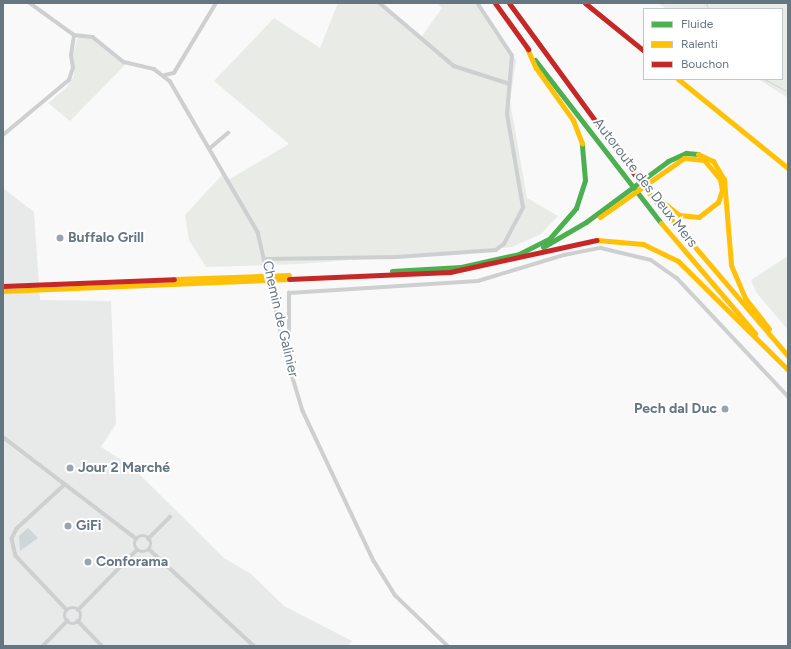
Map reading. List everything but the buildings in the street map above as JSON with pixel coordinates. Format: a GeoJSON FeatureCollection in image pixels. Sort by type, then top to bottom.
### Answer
{"type":"FeatureCollection","features":[{"type":"Feature","properties":{"kind":"main road","name":"Autoroute des Deux Mers"},"geometry":{"type":"LineString","coordinates":[[495,3],[651,212],[788,370]]}},
{"type":"Feature","properties":{"kind":"main road","name":"Autoroute des Deux Mers"},"geometry":{"type":"LineString","coordinates":[[509,3],[644,187],[788,356]]}},
{"type":"Feature","properties":{"kind":"main road"},"geometry":{"type":"LineString","coordinates":[[585,3],[643,50]]}},
{"type":"Feature","properties":{"kind":"main road"},"geometry":{"type":"LineString","coordinates":[[518,254],[542,244],[565,223],[579,201],[586,172],[583,148],[573,120],[536,68],[526,46]]}},
{"type":"Feature","properties":{"kind":"main road"},"geometry":{"type":"LineString","coordinates":[[679,80],[788,168]]}},
{"type":"Feature","properties":{"kind":"main road"},"geometry":{"type":"LineString","coordinates":[[526,256],[577,232],[651,176],[686,153],[707,157],[719,167],[726,187],[731,265],[745,298],[778,344]]}},
{"type":"Feature","properties":{"kind":"main road"},"geometry":{"type":"LineString","coordinates":[[644,187],[674,213],[686,217],[706,214],[720,196],[717,173],[699,159],[680,160],[651,176]]}},
{"type":"Feature","properties":{"kind":"main road"},"geometry":{"type":"LineString","coordinates":[[3,286],[442,268],[534,251],[560,238],[621,199]]}},
{"type":"Feature","properties":{"kind":"main road"},"geometry":{"type":"LineString","coordinates":[[3,291],[450,272],[600,239],[651,247],[686,267],[788,370]]}},
{"type":"Feature","properties":{"kind":"street"},"geometry":{"type":"LineString","coordinates":[[30,3],[74,35],[93,37],[124,62],[165,75],[174,73],[216,3]]}},
{"type":"Feature","properties":{"kind":"street"},"geometry":{"type":"LineString","coordinates":[[380,3],[454,66],[507,83]]}},
{"type":"Feature","properties":{"kind":"street"},"geometry":{"type":"LineString","coordinates":[[267,259],[397,257],[496,250],[504,244],[523,208],[507,114],[507,83],[510,49],[477,3]]}},
{"type":"Feature","properties":{"kind":"street"},"geometry":{"type":"LineString","coordinates":[[3,134],[69,80],[73,68],[71,55],[74,35]]}},
{"type":"Feature","properties":{"kind":"street","name":"Chemin de Galinier"},"geometry":{"type":"LineString","coordinates":[[165,75],[258,232],[267,259],[272,292],[285,351],[310,430],[384,580],[448,646]]}},
{"type":"Feature","properties":{"kind":"street"},"geometry":{"type":"LineString","coordinates":[[209,149],[228,133]]}},
{"type":"Feature","properties":{"kind":"street"},"geometry":{"type":"LineString","coordinates":[[285,351],[289,334],[289,293],[478,281],[564,255],[601,248],[651,260],[677,278],[788,396]]}},
{"type":"Feature","properties":{"kind":"street"},"geometry":{"type":"LineString","coordinates":[[3,437],[137,539],[148,539],[170,517]]}},
{"type":"Feature","properties":{"kind":"street"},"geometry":{"type":"LineString","coordinates":[[43,646],[67,620],[67,610],[16,556],[12,539],[18,529],[65,485]]}},
{"type":"Feature","properties":{"kind":"street"},"geometry":{"type":"LineString","coordinates":[[78,621],[78,610],[137,550],[137,539]]}},
{"type":"Feature","properties":{"kind":"street"},"geometry":{"type":"LineString","coordinates":[[148,539],[149,549],[254,646]]}},
{"type":"Feature","properties":{"kind":"street"},"geometry":{"type":"LineString","coordinates":[[137,550],[144,552],[149,549]]}},
{"type":"Feature","properties":{"kind":"street"},"geometry":{"type":"LineString","coordinates":[[67,610],[78,610]]}},
{"type":"Feature","properties":{"kind":"street"},"geometry":{"type":"LineString","coordinates":[[67,620],[78,621],[102,646]]}},
{"type":"Feature","properties":{"kind":"shaded area"},"geometry":{"type":"Polygon","coordinates":[[[338,3],[378,3],[420,39],[442,8],[437,3],[475,3],[516,60],[510,101],[527,198],[558,216],[541,234],[512,247],[300,264],[206,267],[189,240],[185,215],[222,175],[228,180],[289,144],[214,81],[274,18],[320,48],[338,3]]]}},
{"type":"Feature","properties":{"kind":"shaded area"},"geometry":{"type":"Polygon","coordinates":[[[657,3],[788,3],[788,98],[760,80],[783,80],[783,8],[665,8],[657,3]]]}},
{"type":"Feature","properties":{"kind":"shaded area"},"geometry":{"type":"Polygon","coordinates":[[[78,36],[91,37],[125,65],[70,121],[48,103],[66,88],[74,76],[73,54],[78,36]]]}},
{"type":"Feature","properties":{"kind":"shaded area"},"geometry":{"type":"Polygon","coordinates":[[[3,188],[34,212],[40,300],[111,301],[116,424],[101,447],[131,466],[224,558],[251,574],[284,606],[352,641],[348,646],[3,646],[3,188]]]}},
{"type":"Feature","properties":{"kind":"shaded area"},"geometry":{"type":"Polygon","coordinates":[[[788,256],[788,330],[756,292],[751,280],[788,256]]]}},
{"type":"Feature","properties":{"kind":"shaded area"},"geometry":{"type":"Polygon","coordinates":[[[28,528],[38,538],[20,551],[19,536],[28,528]]]}},
{"type":"Feature","properties":{"kind":"waterway"},"geometry":{"type":"LineString","coordinates":[[706,3],[708,8]]}},
{"type":"Feature","properties":{"kind":"waterway"},"geometry":{"type":"LineString","coordinates":[[766,80],[788,92]]}},
{"type":"Feature","properties":{"kind":"traffic: fast"},"geometry":{"type":"LineString","coordinates":[[535,60],[661,223]]}},
{"type":"Feature","properties":{"kind":"traffic: fast"},"geometry":{"type":"LineString","coordinates":[[392,271],[461,267],[519,254],[550,238],[576,208],[585,180],[582,143]]}},
{"type":"Feature","properties":{"kind":"traffic: fast"},"geometry":{"type":"LineString","coordinates":[[543,247],[586,222],[668,161],[686,153],[698,154]]}},
{"type":"Feature","properties":{"kind":"traffic: slow"},"geometry":{"type":"LineString","coordinates":[[526,46],[536,68],[573,120],[582,143]]}},
{"type":"Feature","properties":{"kind":"traffic: slow"},"geometry":{"type":"LineString","coordinates":[[679,80],[788,168]]}},
{"type":"Feature","properties":{"kind":"traffic: slow"},"geometry":{"type":"LineString","coordinates":[[698,154],[713,161],[724,179],[731,265],[745,298],[769,329]]}},
{"type":"Feature","properties":{"kind":"traffic: slow"},"geometry":{"type":"LineString","coordinates":[[600,217],[684,158],[704,160],[720,179],[722,190],[718,202],[699,217],[679,215],[659,199]]}},
{"type":"Feature","properties":{"kind":"traffic: slow"},"geometry":{"type":"LineString","coordinates":[[642,185],[788,356]]}},
{"type":"Feature","properties":{"kind":"traffic: slow"},"geometry":{"type":"LineString","coordinates":[[661,223],[755,333]]}},
{"type":"Feature","properties":{"kind":"traffic: slow"},"geometry":{"type":"LineString","coordinates":[[597,240],[643,244],[678,261],[788,370]]}},
{"type":"Feature","properties":{"kind":"traffic: slow"},"geometry":{"type":"LineString","coordinates":[[174,279],[289,275]]}},
{"type":"Feature","properties":{"kind":"traffic: slow"},"geometry":{"type":"LineString","coordinates":[[3,291],[289,279]]}},
{"type":"Feature","properties":{"kind":"traffic: jam"},"geometry":{"type":"LineString","coordinates":[[495,3],[528,49]]}},
{"type":"Feature","properties":{"kind":"traffic: jam"},"geometry":{"type":"LineString","coordinates":[[509,3],[642,185]]}},
{"type":"Feature","properties":{"kind":"traffic: jam"},"geometry":{"type":"LineString","coordinates":[[585,3],[643,50]]}},
{"type":"Feature","properties":{"kind":"traffic: jam"},"geometry":{"type":"LineString","coordinates":[[289,279],[450,272],[597,240]]}},
{"type":"Feature","properties":{"kind":"traffic: jam"},"geometry":{"type":"LineString","coordinates":[[3,286],[174,279]]}},
{"type":"Feature","properties":{"kind":"place","name":"Buffalo Grill"},"geometry":{"type":"Point","coordinates":[60,238]}},
{"type":"Feature","properties":{"kind":"place","name":"Pech dal Duc"},"geometry":{"type":"Point","coordinates":[725,409]}},
{"type":"Feature","properties":{"kind":"place","name":"Jour 2 Marché"},"geometry":{"type":"Point","coordinates":[70,468]}},
{"type":"Feature","properties":{"kind":"place","name":"GiFi"},"geometry":{"type":"Point","coordinates":[68,526]}},
{"type":"Feature","properties":{"kind":"place","name":"Conforama"},"geometry":{"type":"Point","coordinates":[88,562]}}]}
